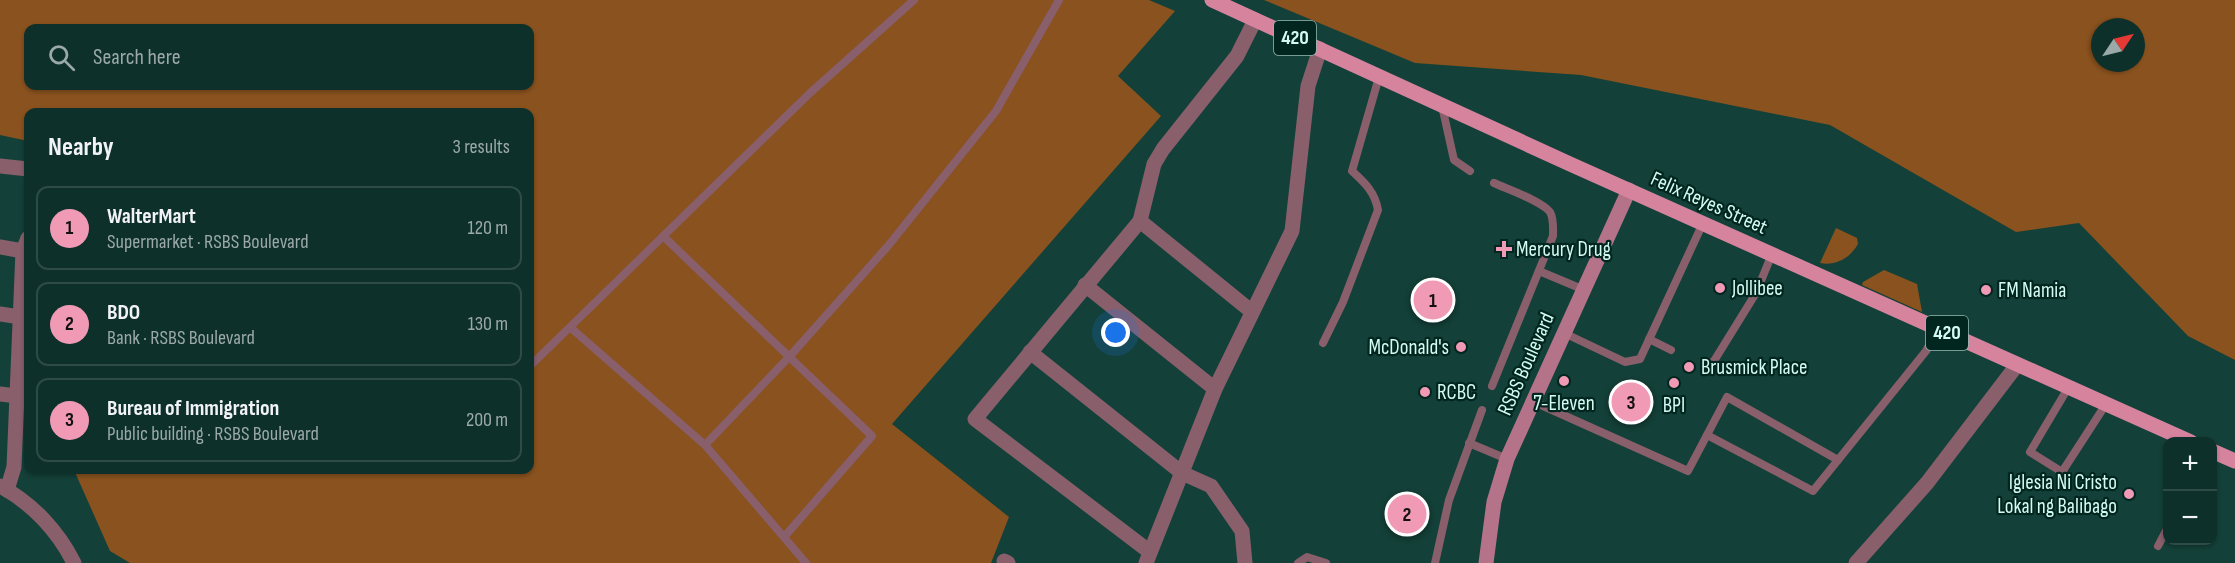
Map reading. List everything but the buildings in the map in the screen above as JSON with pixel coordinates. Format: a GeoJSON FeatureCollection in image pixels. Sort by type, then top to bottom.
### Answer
{"type":"FeatureCollection","features":[{"type":"Feature","properties":{"kind":"main road","name":"Felix Reyes Street"},"geometry":{"type":"LineString","coordinates":[[1212,0],[1442,106],[2182,437]]}},
{"type":"Feature","properties":{"kind":"main road"},"geometry":{"type":"LineString","coordinates":[[2217,453],[2235,461]]}},
{"type":"Feature","properties":{"kind":"street"},"geometry":{"type":"LineString","coordinates":[[1255,20],[1237,56],[1163,149],[1155,164],[1140,221],[975,419],[1148,558],[1215,389],[1251,310],[1292,231],[1308,86],[1320,49]]}},
{"type":"Feature","properties":{"kind":"street"},"geometry":{"type":"LineString","coordinates":[[0,166],[24,169]]}},
{"type":"Feature","properties":{"kind":"street","name":"RSBS Boulevard"},"geometry":{"type":"LineString","coordinates":[[1486,563],[1494,502],[1507,459],[1582,289],[1629,190]]}},
{"type":"Feature","properties":{"kind":"street"},"geometry":{"type":"LineString","coordinates":[[1140,221],[1251,310]]}},
{"type":"Feature","properties":{"kind":"street"},"geometry":{"type":"LineString","coordinates":[[0,247],[24,244]]}},
{"type":"Feature","properties":{"kind":"street"},"geometry":{"type":"LineString","coordinates":[[24,268],[14,467],[4,488],[37,512],[66,547],[74,563]]}},
{"type":"Feature","properties":{"kind":"street"},"geometry":{"type":"LineString","coordinates":[[1085,285],[1215,389]]}},
{"type":"Feature","properties":{"kind":"street"},"geometry":{"type":"LineString","coordinates":[[0,314],[20,316]]}},
{"type":"Feature","properties":{"kind":"street"},"geometry":{"type":"LineString","coordinates":[[1030,352],[1182,473],[1211,486],[1242,531],[1245,563]]}},
{"type":"Feature","properties":{"kind":"street"},"geometry":{"type":"LineString","coordinates":[[1856,563],[1927,483],[2017,365]]}},
{"type":"Feature","properties":{"kind":"street"},"geometry":{"type":"LineString","coordinates":[[0,394],[17,396]]}},
{"type":"Feature","properties":{"kind":"lane"},"geometry":{"type":"LineString","coordinates":[[534,362],[810,93],[914,0]]}},
{"type":"Feature","properties":{"kind":"lane"},"geometry":{"type":"LineString","coordinates":[[705,445],[790,356],[888,246],[996,111],[1059,0]]}},
{"type":"Feature","properties":{"kind":"lane"},"geometry":{"type":"LineString","coordinates":[[1323,343],[1342,302],[1378,210],[1376,198],[1369,186],[1352,171],[1378,77]]}},
{"type":"Feature","properties":{"kind":"lane"},"geometry":{"type":"LineString","coordinates":[[1442,106],[1454,160],[1470,171]]}},
{"type":"Feature","properties":{"kind":"lane"},"geometry":{"type":"LineString","coordinates":[[1492,386],[1553,236],[1550,212],[1494,183]]}},
{"type":"Feature","properties":{"kind":"lane"},"geometry":{"type":"LineString","coordinates":[[1564,333],[1625,362],[1640,359],[1703,223]]}},
{"type":"Feature","properties":{"kind":"lane"},"geometry":{"type":"LineString","coordinates":[[663,236],[872,436],[784,536]]}},
{"type":"Feature","properties":{"kind":"lane"},"geometry":{"type":"LineString","coordinates":[[1707,365],[1714,361],[1756,294],[1772,254]]}},
{"type":"Feature","properties":{"kind":"lane"},"geometry":{"type":"LineString","coordinates":[[1539,271],[1582,289]]}},
{"type":"Feature","properties":{"kind":"lane"},"geometry":{"type":"LineString","coordinates":[[571,328],[705,445],[806,563]]}},
{"type":"Feature","properties":{"kind":"lane"},"geometry":{"type":"LineString","coordinates":[[1707,435],[1813,491],[1926,351],[1938,329]]}},
{"type":"Feature","properties":{"kind":"lane"},"geometry":{"type":"LineString","coordinates":[[1649,339],[1671,350]]}},
{"type":"Feature","properties":{"kind":"lane"},"geometry":{"type":"LineString","coordinates":[[2068,388],[2030,452],[2062,472],[2106,404]]}},
{"type":"Feature","properties":{"kind":"lane"},"geometry":{"type":"LineString","coordinates":[[1532,400],[1688,471],[1727,397],[1838,460]]}},
{"type":"Feature","properties":{"kind":"lane"},"geometry":{"type":"LineString","coordinates":[[1435,563],[1449,500],[1482,410]]}},
{"type":"Feature","properties":{"kind":"lane"},"geometry":{"type":"LineString","coordinates":[[1469,443],[1507,459]]}},
{"type":"Feature","properties":{"kind":"lane"},"geometry":{"type":"LineString","coordinates":[[2158,546],[2163,536]]}},
{"type":"Feature","properties":{"kind":"lane"},"geometry":{"type":"LineString","coordinates":[[1299,563],[1307,557],[1326,563]]}},
{"type":"Feature","properties":{"kind":"shaded area"},"geometry":{"type":"Polygon","coordinates":[[[0,0],[1149,0],[1175,11],[1118,76],[1161,116],[892,424],[1009,517],[991,563],[130,563],[110,551],[76,474],[534,474],[534,108],[24,108],[24,140],[0,135],[0,0]]]}},
{"type":"Feature","properties":{"kind":"shaded area"},"geometry":{"type":"Polygon","coordinates":[[[1264,0],[2235,0],[2235,360],[2188,336],[2079,223],[2016,232],[1830,125],[1581,75],[1415,63],[1264,0]]]}},
{"type":"Feature","properties":{"kind":"shaded area"},"geometry":{"type":"Polygon","coordinates":[[[1836,228],[1857,238],[1858,244],[1842,260],[1826,264],[1820,263],[1836,228]]]}},
{"type":"Feature","properties":{"kind":"shaded area"},"geometry":{"type":"Polygon","coordinates":[[[1884,270],[1917,284],[1922,312],[1862,285],[1863,282],[1884,270]]]}},
{"type":"Feature","properties":{"kind":"place","name":"Mercury Drug"},"geometry":{"type":"Point","coordinates":[1504,249]}},
{"type":"Feature","properties":{"kind":"place","name":"Jollibee"},"geometry":{"type":"Point","coordinates":[1720,288]}},
{"type":"Feature","properties":{"kind":"place","name":"FM Namia"},"geometry":{"type":"Point","coordinates":[1986,290]}},
{"type":"Feature","properties":{"kind":"place","name":"WalterMart"},"geometry":{"type":"Point","coordinates":[1433,300]}},
{"type":"Feature","properties":{"kind":"place","name":"McDonald's"},"geometry":{"type":"Point","coordinates":[1461,347]}},
{"type":"Feature","properties":{"kind":"place","name":"Brusmick Place"},"geometry":{"type":"Point","coordinates":[1689,367]}},
{"type":"Feature","properties":{"kind":"place","name":"7-Eleven"},"geometry":{"type":"Point","coordinates":[1564,381]}},
{"type":"Feature","properties":{"kind":"place","name":"BPI"},"geometry":{"type":"Point","coordinates":[1674,383]}},
{"type":"Feature","properties":{"kind":"place","name":"RCBC"},"geometry":{"type":"Point","coordinates":[1425,392]}},
{"type":"Feature","properties":{"kind":"place","name":"Bureau of Immigration"},"geometry":{"type":"Point","coordinates":[1631,402]}},
{"type":"Feature","properties":{"kind":"place","name":"Iglesia Ni Cristo Lokal ng Balibago"},"geometry":{"type":"Point","coordinates":[2129,494]}},
{"type":"Feature","properties":{"kind":"place","name":"BDO"},"geometry":{"type":"Point","coordinates":[1407,514]}}]}
